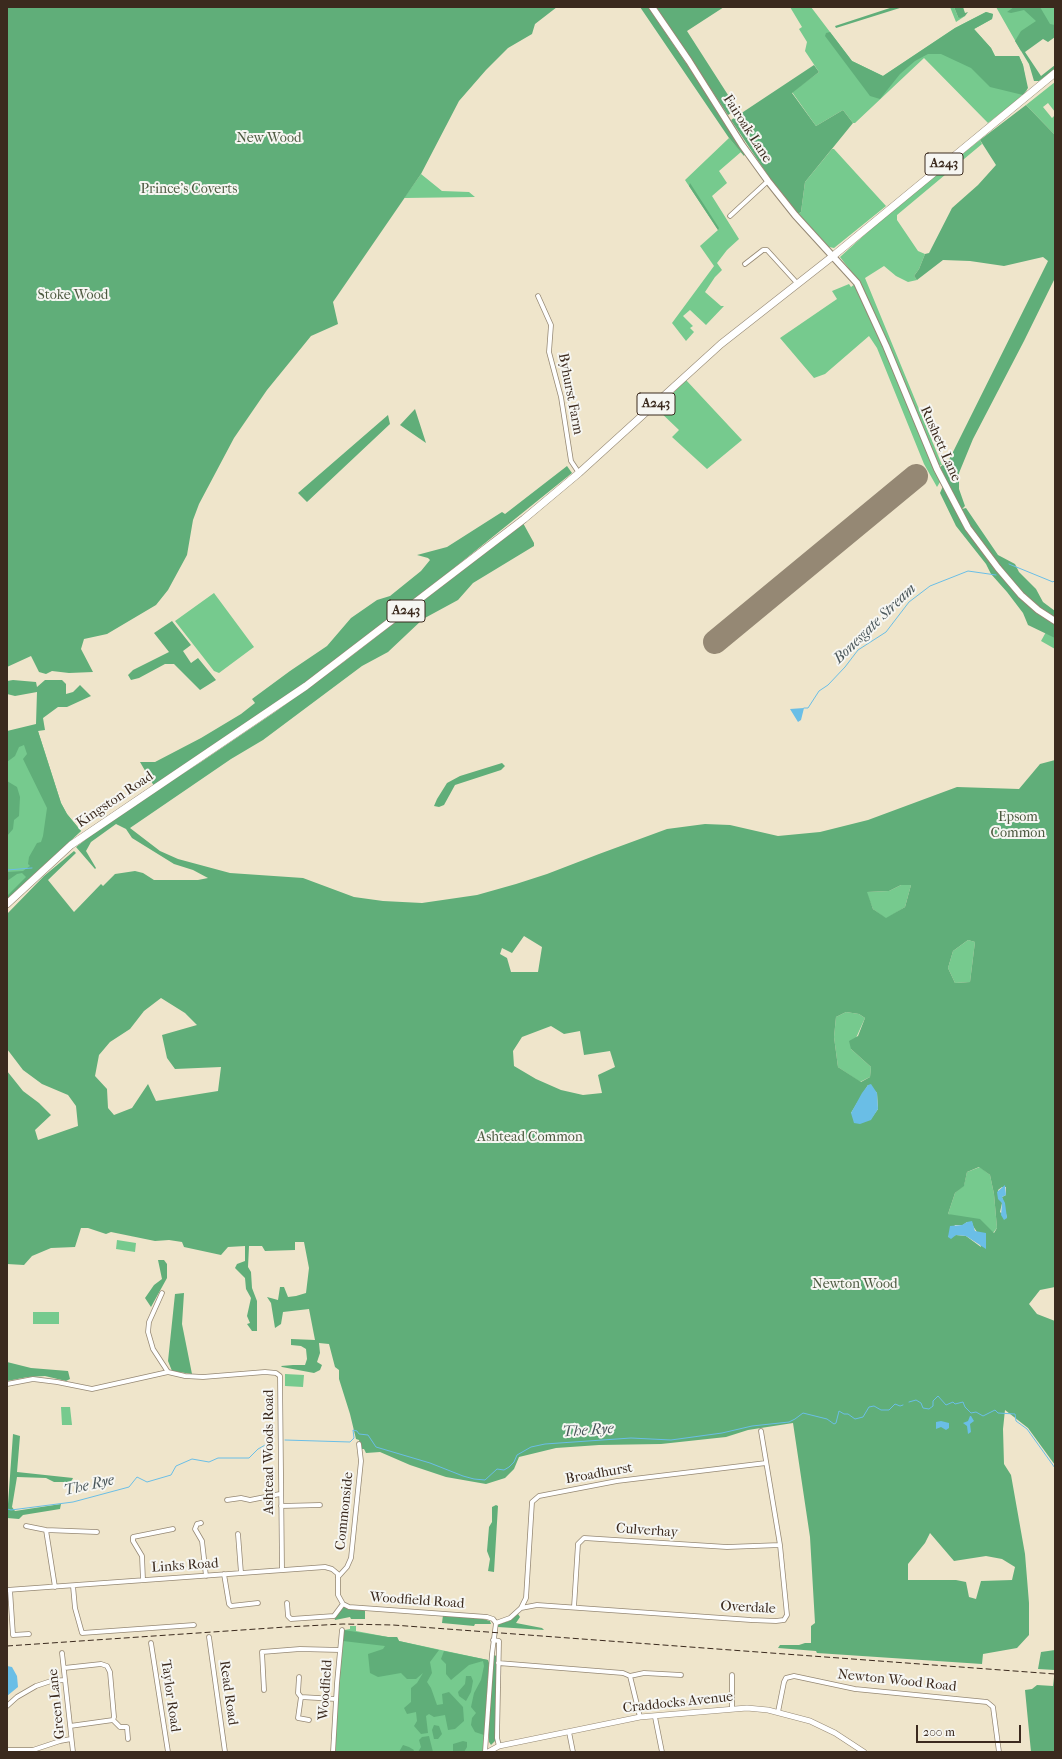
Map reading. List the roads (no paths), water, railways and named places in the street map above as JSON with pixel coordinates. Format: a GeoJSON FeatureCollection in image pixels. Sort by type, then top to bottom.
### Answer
{"type":"FeatureCollection","features":[{"type":"Feature","properties":{"kind":"highway","name":"A243"},"geometry":{"type":"LineString","coordinates":[[579,473],[721,344],[833,256],[1055,73]]}},
{"type":"Feature","properties":{"kind":"highway","name":"Kingston Road"},"geometry":{"type":"LineString","coordinates":[[7,904],[71,845],[306,686],[380,630],[579,473]]}},
{"type":"Feature","properties":{"kind":"main road","name":"Fairoak Lane"},"geometry":{"type":"LineString","coordinates":[[652,7],[689,61],[742,145],[768,181],[795,215],[833,256]]}},
{"type":"Feature","properties":{"kind":"main road","name":"Rushett Lane"},"geometry":{"type":"LineString","coordinates":[[833,256],[857,283],[867,302],[937,470],[964,522],[998,568],[1021,595],[1038,610],[1055,621]]}},
{"type":"Feature","properties":{"kind":"street"},"geometry":{"type":"LineString","coordinates":[[730,216],[768,181]]}},
{"type":"Feature","properties":{"kind":"street"},"geometry":{"type":"LineString","coordinates":[[745,264],[763,250],[767,250],[797,283]]}},
{"type":"Feature","properties":{"kind":"street","name":"Byhurst Farm"},"geometry":{"type":"LineString","coordinates":[[538,296],[552,325],[549,352],[561,397],[571,461],[579,473]]}},
{"type":"Feature","properties":{"kind":"street"},"geometry":{"type":"LineString","coordinates":[[162,1293],[149,1322],[148,1332],[153,1349],[168,1372]]}},
{"type":"Feature","properties":{"kind":"street","name":"Ashtead Woods Road"},"geometry":{"type":"LineString","coordinates":[[7,1384],[33,1379],[58,1382],[92,1389],[168,1372],[185,1376],[204,1377],[265,1372],[276,1373],[280,1376],[280,1494],[282,1570]]}},
{"type":"Feature","properties":{"kind":"street","name":"Overdale"},"geometry":{"type":"LineString","coordinates":[[521,1608],[533,1605],[784,1620],[787,1615],[780,1545],[761,1431]]}},
{"type":"Feature","properties":{"kind":"street","name":"Commonside"},"geometry":{"type":"LineString","coordinates":[[338,1577],[347,1567],[351,1558],[361,1461],[359,1444]]}},
{"type":"Feature","properties":{"kind":"street","name":"Broadhurst"},"geometry":{"type":"LineString","coordinates":[[496,1623],[510,1618],[521,1608],[526,1598],[532,1502],[539,1496],[617,1481],[766,1463]]}},
{"type":"Feature","properties":{"kind":"street"},"geometry":{"type":"LineString","coordinates":[[227,1500],[241,1498],[250,1500],[280,1494]]}},
{"type":"Feature","properties":{"kind":"street"},"geometry":{"type":"LineString","coordinates":[[281,1506],[320,1505]]}},
{"type":"Feature","properties":{"kind":"street"},"geometry":{"type":"LineString","coordinates":[[201,1523],[197,1524],[195,1529],[202,1541],[206,1576]]}},
{"type":"Feature","properties":{"kind":"street"},"geometry":{"type":"LineString","coordinates":[[26,1526],[46,1530],[97,1532]]}},
{"type":"Feature","properties":{"kind":"street"},"geometry":{"type":"LineString","coordinates":[[143,1580],[142,1556],[133,1541],[133,1536],[173,1529]]}},
{"type":"Feature","properties":{"kind":"street"},"geometry":{"type":"LineString","coordinates":[[46,1530],[55,1587]]}},
{"type":"Feature","properties":{"kind":"street"},"geometry":{"type":"LineString","coordinates":[[238,1534],[242,1573]]}},
{"type":"Feature","properties":{"kind":"street","name":"Culverhay"},"geometry":{"type":"LineString","coordinates":[[574,1607],[578,1544],[584,1538],[727,1547],[780,1545]]}},
{"type":"Feature","properties":{"kind":"street","name":"Links Road"},"geometry":{"type":"LineString","coordinates":[[8,1590],[282,1570],[329,1568],[336,1572],[338,1577]]}},
{"type":"Feature","properties":{"kind":"street"},"geometry":{"type":"LineString","coordinates":[[224,1574],[229,1604],[231,1606],[258,1603]]}},
{"type":"Feature","properties":{"kind":"street"},"geometry":{"type":"LineString","coordinates":[[287,1603],[288,1616],[291,1619],[334,1616],[343,1604],[337,1592],[338,1577]]}},
{"type":"Feature","properties":{"kind":"street"},"geometry":{"type":"LineString","coordinates":[[73,1586],[75,1608],[82,1633],[194,1625]]}},
{"type":"Feature","properties":{"kind":"street"},"geometry":{"type":"LineString","coordinates":[[8,1590],[13,1635],[29,1634]]}},
{"type":"Feature","properties":{"kind":"street"},"geometry":{"type":"LineString","coordinates":[[526,1598],[533,1605]]}},
{"type":"Feature","properties":{"kind":"street","name":"Woodfield Road"},"geometry":{"type":"LineString","coordinates":[[343,1604],[352,1607],[487,1617],[493,1619],[496,1623]]}},
{"type":"Feature","properties":{"kind":"street"},"geometry":{"type":"LineString","coordinates":[[489,1751],[487,1742],[493,1640],[496,1623]]}},
{"type":"Feature","properties":{"kind":"street","name":"Woodfield"},"geometry":{"type":"LineString","coordinates":[[333,1752],[342,1630]]}},
{"type":"Feature","properties":{"kind":"street","name":"Read Road"},"geometry":{"type":"LineString","coordinates":[[209,1637],[225,1752]]}},
{"type":"Feature","properties":{"kind":"street"},"geometry":{"type":"LineString","coordinates":[[493,1640],[499,1641],[497,1738],[499,1746]]}},
{"type":"Feature","properties":{"kind":"street","name":"Taylor Road"},"geometry":{"type":"LineString","coordinates":[[151,1643],[168,1752]]}},
{"type":"Feature","properties":{"kind":"street"},"geometry":{"type":"LineString","coordinates":[[264,1690],[262,1652],[300,1649],[340,1650]]}},
{"type":"Feature","properties":{"kind":"street","name":"Green Lane"},"geometry":{"type":"LineString","coordinates":[[62,1653],[73,1752]]}},
{"type":"Feature","properties":{"kind":"street"},"geometry":{"type":"LineString","coordinates":[[498,1663],[623,1673],[630,1676],[644,1673],[681,1675]]}},
{"type":"Feature","properties":{"kind":"street"},"geometry":{"type":"LineString","coordinates":[[64,1668],[101,1664],[107,1666],[110,1672],[113,1720]]}},
{"type":"Feature","properties":{"kind":"street"},"geometry":{"type":"LineString","coordinates":[[732,1675],[732,1709]]}},
{"type":"Feature","properties":{"kind":"street"},"geometry":{"type":"LineString","coordinates":[[630,1676],[640,1717]]}},
{"type":"Feature","properties":{"kind":"street","name":"Newton Wood Road"},"geometry":{"type":"LineString","coordinates":[[778,1712],[784,1682],[789,1676],[855,1689],[987,1702],[993,1707],[999,1752]]}},
{"type":"Feature","properties":{"kind":"street"},"geometry":{"type":"LineString","coordinates":[[299,1677],[298,1693],[301,1697],[298,1718],[309,1720]]}},
{"type":"Feature","properties":{"kind":"street"},"geometry":{"type":"LineString","coordinates":[[7,1706],[17,1697],[36,1686],[51,1681],[65,1680]]}},
{"type":"Feature","properties":{"kind":"street"},"geometry":{"type":"LineString","coordinates":[[301,1697],[336,1699]]}},
{"type":"Feature","properties":{"kind":"street","name":"Craddocks Avenue"},"geometry":{"type":"LineString","coordinates":[[489,1751],[499,1746],[640,1717],[655,1717],[732,1709],[762,1709],[797,1717],[825,1728],[864,1752]]}},
{"type":"Feature","properties":{"kind":"street"},"geometry":{"type":"LineString","coordinates":[[655,1717],[662,1752]]}},
{"type":"Feature","properties":{"kind":"street"},"geometry":{"type":"LineString","coordinates":[[70,1726],[113,1720]]}},
{"type":"Feature","properties":{"kind":"street"},"geometry":{"type":"LineString","coordinates":[[113,1720],[120,1727],[127,1727],[128,1739]]}},
{"type":"Feature","properties":{"kind":"street"},"geometry":{"type":"LineString","coordinates":[[569,1732],[573,1752]]}},
{"type":"Feature","properties":{"kind":"street"},"geometry":{"type":"LineString","coordinates":[[7,1750],[33,1750],[55,1742],[71,1739]]}},
{"type":"Feature","properties":{"kind":"street"},"geometry":{"type":"LineString","coordinates":[[487,1742],[489,1751]]}},
{"type":"Feature","properties":{"kind":"water"},"geometry":{"type":"Polygon","coordinates":[[[804,708],[801,720],[798,722],[790,709],[804,708]]]}},
{"type":"Feature","properties":{"kind":"water"},"geometry":{"type":"Polygon","coordinates":[[[871,1084],[877,1093],[878,1109],[871,1120],[860,1124],[854,1123],[851,1113],[862,1093],[868,1085],[871,1084]]]}},
{"type":"Feature","properties":{"kind":"water"},"geometry":{"type":"Polygon","coordinates":[[[1005,1185],[1006,1195],[1002,1197],[1005,1203],[1007,1218],[1004,1220],[1001,1215],[1002,1203],[998,1199],[997,1192],[1005,1185]]]}},
{"type":"Feature","properties":{"kind":"water"},"geometry":{"type":"Polygon","coordinates":[[[972,1221],[975,1231],[986,1233],[986,1249],[966,1236],[956,1235],[951,1239],[948,1237],[950,1226],[962,1225],[972,1221]]]}},
{"type":"Feature","properties":{"kind":"water"},"geometry":{"type":"Polygon","coordinates":[[[970,1416],[974,1421],[970,1424],[971,1432],[968,1434],[967,1426],[963,1423],[968,1421],[970,1416]]]}},
{"type":"Feature","properties":{"kind":"water"},"geometry":{"type":"Polygon","coordinates":[[[941,1421],[949,1423],[949,1428],[946,1430],[941,1427],[936,1429],[936,1422],[941,1421]]]}},
{"type":"Feature","properties":{"kind":"water"},"geometry":{"type":"Polygon","coordinates":[[[7,1666],[12,1667],[17,1676],[18,1687],[7,1696],[7,1666]]]}},
{"type":"Feature","properties":{"kind":"waterway","name":"Bonesgate Stream"},"geometry":{"type":"LineString","coordinates":[[1009,564],[1053,582],[1055,580]]}},
{"type":"Feature","properties":{"kind":"waterway","name":"Bonesgate Stream"},"geometry":{"type":"LineString","coordinates":[[804,708],[808,708],[819,691],[828,685],[858,650],[886,632],[909,602],[930,586],[968,571],[996,575]]}},
{"type":"Feature","properties":{"kind":"waterway"},"geometry":{"type":"LineString","coordinates":[[7,870],[32,868]]}},
{"type":"Feature","properties":{"kind":"waterway","name":"The Rye"},"geometry":{"type":"LineString","coordinates":[[909,1402],[916,1400],[921,1403],[923,1408],[929,1409],[933,1406],[933,1401],[938,1396],[946,1405],[953,1402],[955,1404],[963,1402],[965,1407],[971,1413],[976,1412],[983,1416],[995,1410],[998,1413],[1015,1414],[1016,1421],[1027,1429],[1055,1468]]}},
{"type":"Feature","properties":{"kind":"waterway","name":"The Rye"},"geometry":{"type":"LineString","coordinates":[[285,1440],[350,1442],[354,1438],[353,1430],[357,1431],[359,1434],[368,1435],[376,1447],[430,1463],[463,1476],[485,1480],[497,1469],[504,1470],[509,1467],[514,1462],[517,1455],[531,1447],[545,1444],[631,1438],[671,1440],[722,1433],[752,1426],[789,1422],[803,1413],[827,1419],[834,1424],[836,1423],[839,1411],[844,1414],[848,1414],[855,1419],[863,1417],[869,1407],[874,1406],[881,1410],[889,1410],[895,1404],[900,1406],[903,1405]]}},
{"type":"Feature","properties":{"kind":"waterway","name":"The Rye"},"geometry":{"type":"LineString","coordinates":[[7,1509],[11,1510],[73,1502],[129,1487],[137,1477],[147,1482],[171,1475],[176,1466],[192,1459],[209,1462],[218,1458],[249,1458],[258,1449],[274,1440]]}},
{"type":"Feature","properties":{"kind":"railway"},"geometry":{"type":"LineString","coordinates":[[7,1646],[286,1627],[343,1624],[393,1625],[1055,1674]]}},
{"type":"Feature","properties":{"kind":"park label","name":"New Wood"},"geometry":{"type":"Point","coordinates":[269,139]}},
{"type":"Feature","properties":{"kind":"park label","name":"Prince's Coverts"},"geometry":{"type":"Point","coordinates":[189,190]}},
{"type":"Feature","properties":{"kind":"park label","name":"Stoke Wood"},"geometry":{"type":"Point","coordinates":[73,296]}},
{"type":"Feature","properties":{"kind":"park label","name":"Epsom Common"},"geometry":{"type":"Point","coordinates":[1018,826]}},
{"type":"Feature","properties":{"kind":"park label","name":"Ashtead Common"},"geometry":{"type":"Point","coordinates":[530,1138]}},
{"type":"Feature","properties":{"kind":"park label","name":"Newton Wood"},"geometry":{"type":"Point","coordinates":[855,1285]}}]}
